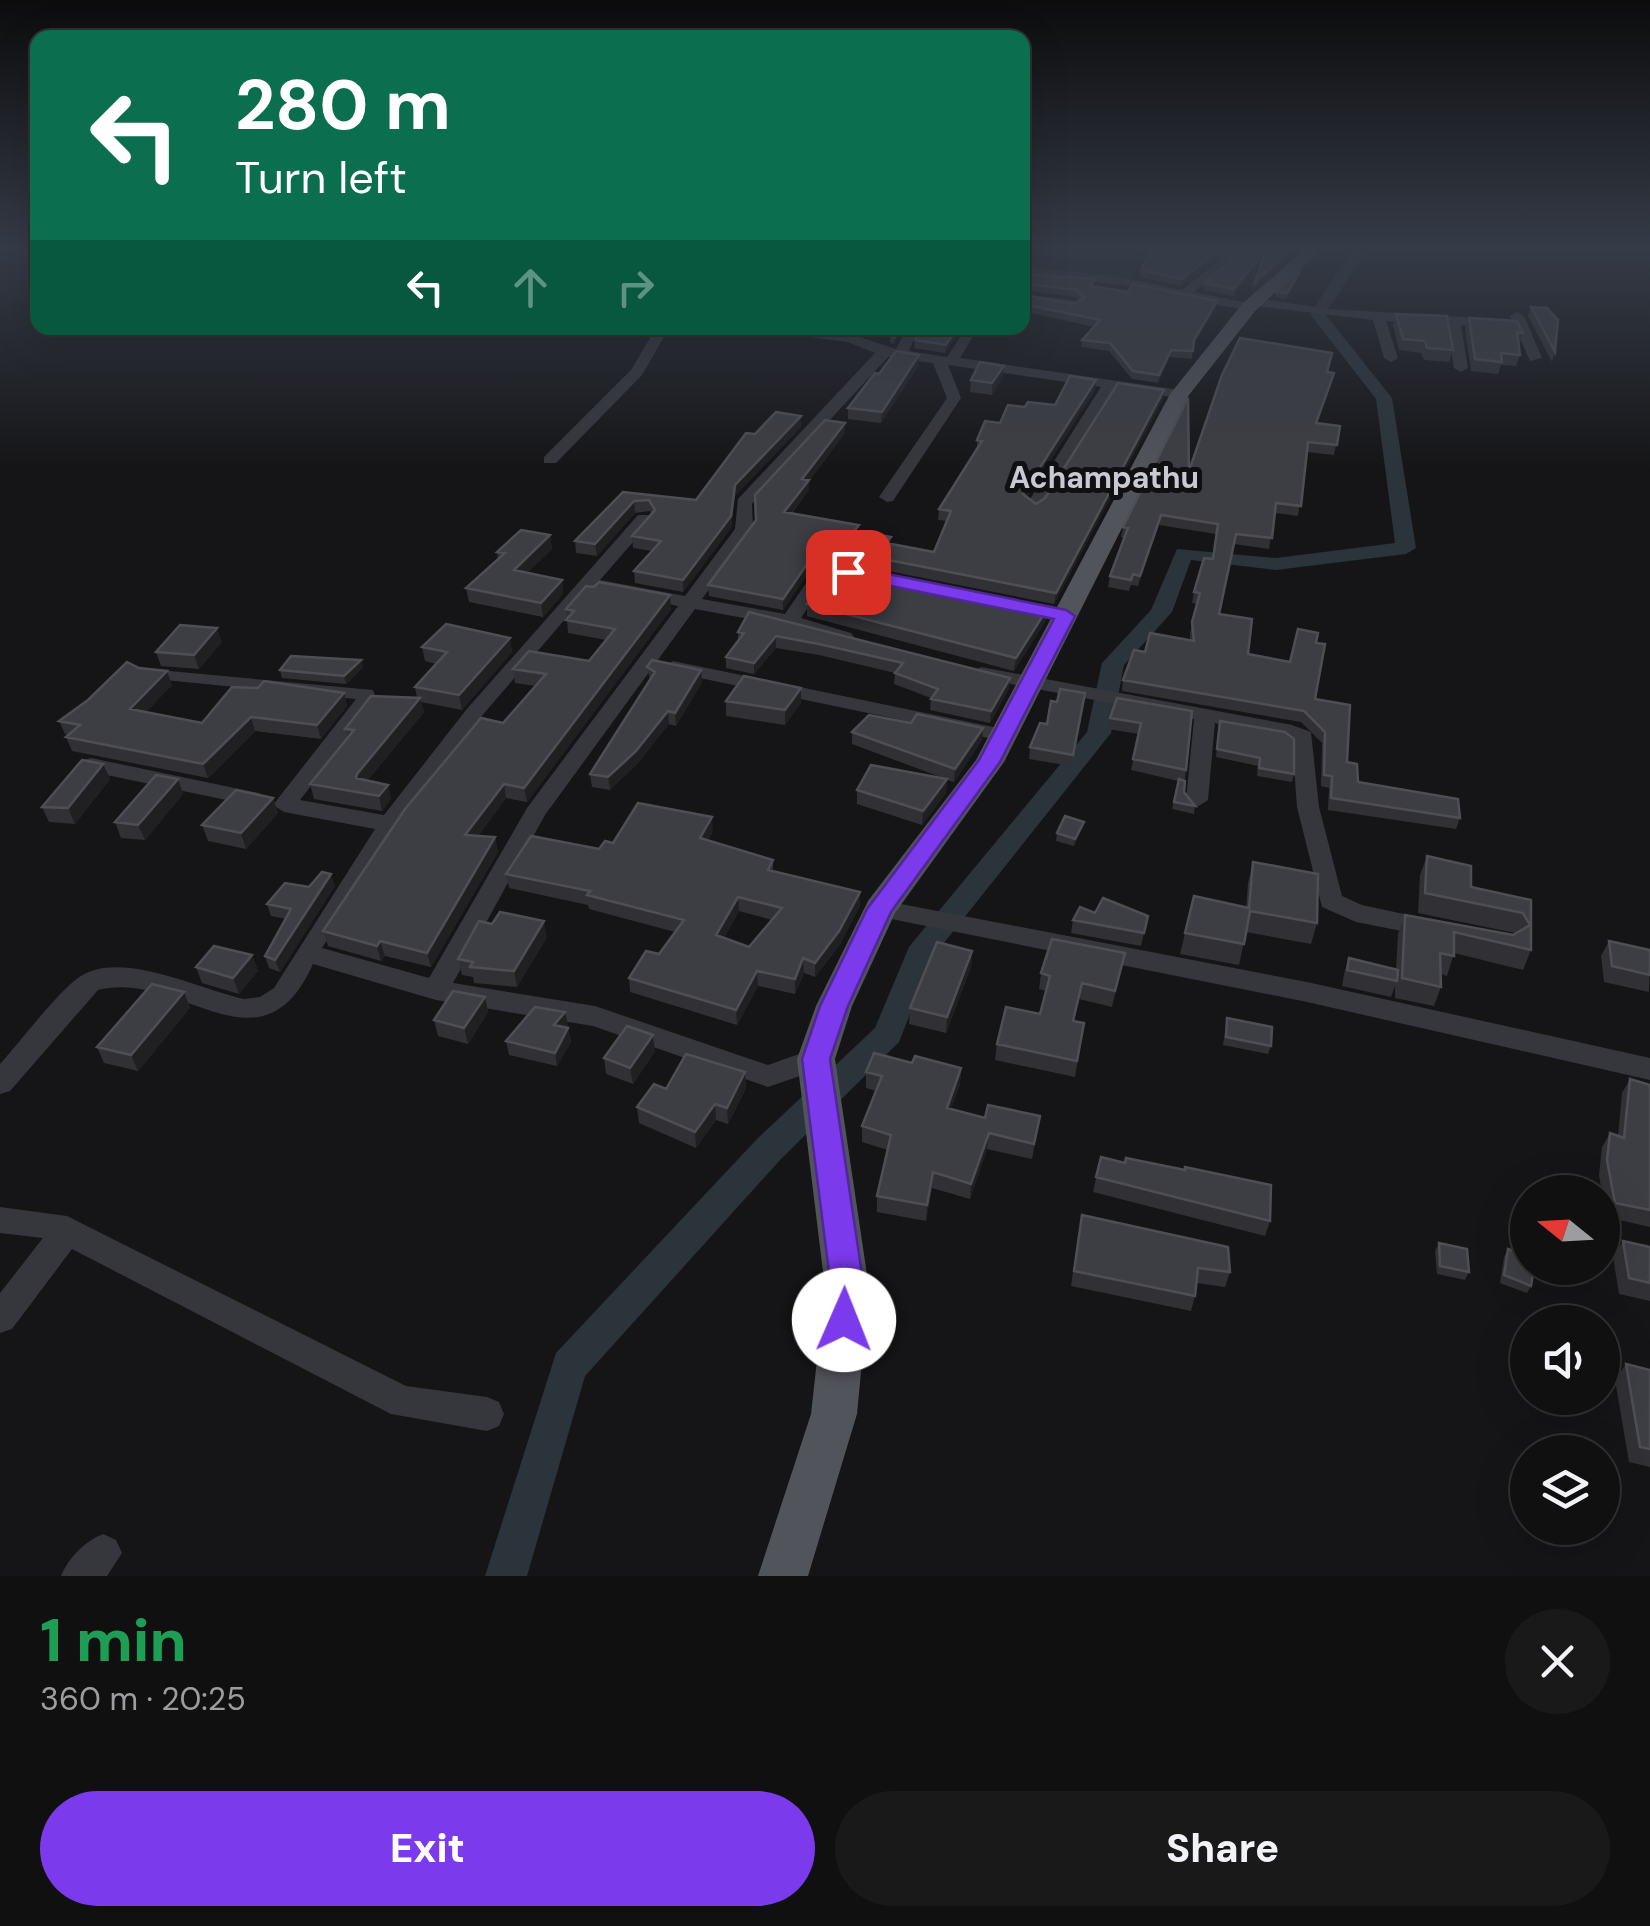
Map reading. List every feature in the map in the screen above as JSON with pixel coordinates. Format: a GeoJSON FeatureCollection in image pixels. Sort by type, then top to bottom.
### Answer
{"type":"FeatureCollection","features":[{"type":"Feature","properties":{"kind":"main road"},"geometry":{"type":"LineString","coordinates":[[782,1576],[834,1414],[848,1288],[816,1059],[834,1006],[880,909],[989,762],[1030,685],[1056,614],[1180,394],[1237,323]]}},
{"type":"Feature","properties":{"kind":"street"},"geometry":{"type":"LineString","coordinates":[[1380,323],[1390,358]]}},
{"type":"Feature","properties":{"kind":"street"},"geometry":{"type":"LineString","coordinates":[[1453,323],[1462,368]]}},
{"type":"Feature","properties":{"kind":"street"},"geometry":{"type":"LineString","coordinates":[[1519,323],[1535,358]]}},
{"type":"Feature","properties":{"kind":"street"},"geometry":{"type":"LineString","coordinates":[[550,460],[636,372],[658,335]]}},
{"type":"Feature","properties":{"kind":"street"},"geometry":{"type":"LineString","coordinates":[[858,335],[892,354],[1180,394]]}},
{"type":"Feature","properties":{"kind":"street"},"geometry":{"type":"LineString","coordinates":[[436,990],[535,813],[650,662],[744,529],[744,503],[805,437],[843,406],[907,335]]}},
{"type":"Feature","properties":{"kind":"street"},"geometry":{"type":"LineString","coordinates":[[945,361],[966,335]]}},
{"type":"Feature","properties":{"kind":"street"},"geometry":{"type":"LineString","coordinates":[[887,497],[954,398],[945,361]]}},
{"type":"Feature","properties":{"kind":"street"},"geometry":{"type":"LineString","coordinates":[[1032,507],[1111,384]]}},
{"type":"Feature","properties":{"kind":"street"},"geometry":{"type":"LineString","coordinates":[[0,1083],[89,983],[106,975],[133,975],[242,1010],[263,1008],[283,996],[306,953],[390,824],[473,714],[644,519]]}},
{"type":"Feature","properties":{"kind":"street"},"geometry":{"type":"LineString","coordinates":[[790,621],[834,564]]}},
{"type":"Feature","properties":{"kind":"street"},"geometry":{"type":"LineString","coordinates":[[587,582],[790,621],[859,641]]}},
{"type":"Feature","properties":{"kind":"street"},"geometry":{"type":"LineString","coordinates":[[650,662],[1003,735]]}},
{"type":"Feature","properties":{"kind":"street"},"geometry":{"type":"LineString","coordinates":[[962,669],[1303,737],[1308,807],[1331,901],[1356,913],[1449,932]]}},
{"type":"Feature","properties":{"kind":"street"},"geometry":{"type":"LineString","coordinates":[[144,672],[366,694],[367,701],[284,806]]}},
{"type":"Feature","properties":{"kind":"street"},"geometry":{"type":"LineString","coordinates":[[1197,800],[1205,716]]}},
{"type":"Feature","properties":{"kind":"street"},"geometry":{"type":"LineString","coordinates":[[92,765],[390,824]]}},
{"type":"Feature","properties":{"kind":"street"},"geometry":{"type":"LineString","coordinates":[[880,909],[1307,992],[1650,1070]]}},
{"type":"Feature","properties":{"kind":"street"},"geometry":{"type":"LineString","coordinates":[[306,953],[436,990],[595,1016],[768,1076],[816,1059]]}},
{"type":"Feature","properties":{"kind":"street"},"geometry":{"type":"LineString","coordinates":[[0,1220],[56,1226],[402,1402],[487,1414]]}},
{"type":"Feature","properties":{"kind":"street"},"geometry":{"type":"LineString","coordinates":[[0,1318],[67,1232]]}},
{"type":"Feature","properties":{"kind":"building"},"geometry":{"type":"Polygon","coordinates":[[[1098,323],[1204,323],[1194,340],[1193,351],[1171,350],[1159,375],[1133,371],[1110,343],[1082,340],[1098,323]]]}},
{"type":"Feature","properties":{"kind":"building"},"geometry":{"type":"Polygon","coordinates":[[[1398,323],[1448,323],[1453,350],[1427,348],[1425,341],[1403,339],[1398,323]]]}},
{"type":"Feature","properties":{"kind":"building"},"geometry":{"type":"Polygon","coordinates":[[[1470,323],[1518,323],[1523,333],[1517,332],[1520,355],[1501,353],[1502,362],[1475,359],[1470,323]]]}},
{"type":"Feature","properties":{"kind":"building"},"geometry":{"type":"Polygon","coordinates":[[[1539,323],[1558,323],[1555,352],[1539,323]]]}},
{"type":"Feature","properties":{"kind":"building"},"geometry":{"type":"Polygon","coordinates":[[[917,335],[952,335],[946,345],[915,340],[917,335]]]}},
{"type":"Feature","properties":{"kind":"building"},"geometry":{"type":"Polygon","coordinates":[[[1240,338],[1332,353],[1327,372],[1334,373],[1316,423],[1340,426],[1337,445],[1308,442],[1301,506],[1276,503],[1272,538],[1236,534],[1219,614],[1252,619],[1248,654],[1290,662],[1298,629],[1318,633],[1316,643],[1325,644],[1315,699],[1350,705],[1347,762],[1357,764],[1358,782],[1458,799],[1460,818],[1331,798],[1332,776],[1324,775],[1325,732],[1304,711],[1123,680],[1134,650],[1145,652],[1150,633],[1194,641],[1192,622],[1200,593],[1194,592],[1204,558],[1213,559],[1218,524],[1161,515],[1140,576],[1133,574],[1131,580],[1110,576],[1128,528],[1123,527],[1188,398],[1189,471],[1222,375],[1240,338]]]}},
{"type":"Feature","properties":{"kind":"building"},"geometry":{"type":"Polygon","coordinates":[[[896,351],[919,355],[882,412],[848,408],[875,373],[879,374],[896,351]]]}},
{"type":"Feature","properties":{"kind":"building"},"geometry":{"type":"Polygon","coordinates":[[[980,362],[1004,366],[992,383],[971,380],[980,362]]]}},
{"type":"Feature","properties":{"kind":"building"},"geometry":{"type":"Polygon","coordinates":[[[1070,376],[1096,380],[1023,494],[1036,504],[1045,498],[1118,383],[1164,390],[1056,593],[843,551],[849,540],[835,532],[827,535],[783,599],[708,585],[756,520],[755,495],[825,420],[845,423],[802,479],[809,480],[784,512],[859,525],[855,530],[891,537],[886,543],[934,552],[951,511],[939,509],[982,441],[977,440],[985,421],[1000,423],[1008,405],[1055,405],[1070,376]]]}},
{"type":"Feature","properties":{"kind":"building"},"geometry":{"type":"Polygon","coordinates":[[[776,412],[801,416],[735,485],[731,516],[683,580],[634,571],[661,541],[632,536],[655,510],[649,500],[634,501],[595,544],[575,541],[623,492],[696,500],[746,433],[755,434],[776,412]]]}},
{"type":"Feature","properties":{"kind":"building"},"geometry":{"type":"Polygon","coordinates":[[[521,530],[550,535],[514,570],[562,580],[541,603],[466,588],[505,553],[497,552],[521,530]]]}},
{"type":"Feature","properties":{"kind":"building"},"geometry":{"type":"Polygon","coordinates":[[[832,566],[1047,609],[1016,658],[807,604],[832,566]]]}},
{"type":"Feature","properties":{"kind":"building"},"geometry":{"type":"Polygon","coordinates":[[[599,582],[670,595],[524,788],[504,784],[465,835],[495,837],[427,953],[380,941],[377,946],[323,931],[405,809],[481,718],[503,723],[546,674],[513,669],[529,651],[589,661],[615,629],[566,620],[574,611],[566,609],[586,586],[594,587],[599,582]]]}},
{"type":"Feature","properties":{"kind":"building"},"geometry":{"type":"Polygon","coordinates":[[[749,612],[1010,678],[991,711],[931,699],[938,689],[895,673],[903,663],[819,644],[776,636],[754,663],[726,657],[744,633],[738,632],[749,612]]]}},
{"type":"Feature","properties":{"kind":"building"},"geometry":{"type":"Polygon","coordinates":[[[446,624],[510,638],[459,695],[415,687],[447,652],[422,647],[446,624]]]}},
{"type":"Feature","properties":{"kind":"building"},"geometry":{"type":"Polygon","coordinates":[[[180,625],[217,628],[194,655],[156,652],[180,625]]]}},
{"type":"Feature","properties":{"kind":"building"},"geometry":{"type":"Polygon","coordinates":[[[291,656],[361,660],[344,676],[280,670],[291,656]]]}},
{"type":"Feature","properties":{"kind":"building"},"geometry":{"type":"Polygon","coordinates":[[[652,660],[701,670],[675,713],[668,711],[636,751],[608,777],[590,774],[655,672],[647,667],[652,660]]]}},
{"type":"Feature","properties":{"kind":"building"},"geometry":{"type":"Polygon","coordinates":[[[127,662],[139,668],[167,671],[130,709],[202,723],[232,687],[258,688],[264,681],[344,693],[317,725],[251,717],[203,764],[66,737],[80,725],[59,721],[88,700],[127,662]]]}},
{"type":"Feature","properties":{"kind":"building"},"geometry":{"type":"Polygon","coordinates":[[[744,676],[801,688],[785,710],[726,701],[744,676]]]}},
{"type":"Feature","properties":{"kind":"building"},"geometry":{"type":"Polygon","coordinates":[[[1060,689],[1085,693],[1073,755],[1030,747],[1040,723],[1047,724],[1051,701],[1057,702],[1060,689]]]}},
{"type":"Feature","properties":{"kind":"building"},"geometry":{"type":"Polygon","coordinates":[[[371,696],[420,698],[357,774],[356,778],[388,785],[379,796],[310,784],[354,730],[345,729],[371,696]]]}},
{"type":"Feature","properties":{"kind":"building"},"geometry":{"type":"Polygon","coordinates":[[[1117,698],[1192,711],[1186,770],[1133,759],[1141,723],[1110,718],[1117,698]]]}},
{"type":"Feature","properties":{"kind":"building"},"geometry":{"type":"Polygon","coordinates":[[[917,714],[983,728],[955,769],[852,732],[869,715],[911,723],[917,714]]]}},
{"type":"Feature","properties":{"kind":"building"},"geometry":{"type":"Polygon","coordinates":[[[1220,721],[1285,732],[1294,739],[1294,774],[1259,768],[1260,758],[1217,749],[1220,721]]]}},
{"type":"Feature","properties":{"kind":"building"},"geometry":{"type":"Polygon","coordinates":[[[82,760],[103,764],[68,808],[42,807],[82,760]]]}},
{"type":"Feature","properties":{"kind":"building"},"geometry":{"type":"Polygon","coordinates":[[[871,765],[947,779],[923,811],[857,790],[871,765]]]}},
{"type":"Feature","properties":{"kind":"building"},"geometry":{"type":"Polygon","coordinates":[[[156,775],[178,779],[138,825],[115,822],[156,775]]]}},
{"type":"Feature","properties":{"kind":"building"},"geometry":{"type":"Polygon","coordinates":[[[1179,779],[1185,781],[1184,792],[1195,806],[1174,802],[1179,779]]]}},
{"type":"Feature","properties":{"kind":"building"},"geometry":{"type":"Polygon","coordinates":[[[236,790],[273,798],[241,833],[202,825],[236,790]]]}},
{"type":"Feature","properties":{"kind":"building"},"geometry":{"type":"Polygon","coordinates":[[[638,803],[712,817],[700,838],[773,860],[768,870],[860,892],[839,931],[815,963],[803,958],[795,979],[757,971],[736,1010],[629,978],[646,951],[659,954],[684,920],[587,895],[590,891],[506,874],[531,836],[599,849],[605,841],[613,843],[638,803]],[[738,897],[716,935],[749,947],[782,908],[738,897]]]}},
{"type":"Feature","properties":{"kind":"building"},"geometry":{"type":"Polygon","coordinates":[[[1065,816],[1084,822],[1075,839],[1057,833],[1065,816]]]}},
{"type":"Feature","properties":{"kind":"building"},"geometry":{"type":"Polygon","coordinates":[[[1427,856],[1471,866],[1471,887],[1531,900],[1531,950],[1454,932],[1454,956],[1440,953],[1441,987],[1402,978],[1405,915],[1513,935],[1530,925],[1523,913],[1425,893],[1427,856]]]}},
{"type":"Feature","properties":{"kind":"building"},"geometry":{"type":"Polygon","coordinates":[[[1253,862],[1318,874],[1317,923],[1250,911],[1244,944],[1185,933],[1194,896],[1249,908],[1253,862]]]}},
{"type":"Feature","properties":{"kind":"building"},"geometry":{"type":"Polygon","coordinates":[[[322,872],[331,874],[275,960],[265,956],[291,909],[267,904],[285,883],[309,887],[322,872]]]}},
{"type":"Feature","properties":{"kind":"building"},"geometry":{"type":"Polygon","coordinates":[[[1103,898],[1148,916],[1144,933],[1073,920],[1080,907],[1095,913],[1103,898]]]}},
{"type":"Feature","properties":{"kind":"building"},"geometry":{"type":"Polygon","coordinates":[[[500,912],[544,921],[514,971],[470,967],[473,962],[458,959],[479,921],[492,924],[500,912]]]}},
{"type":"Feature","properties":{"kind":"building"},"geometry":{"type":"Polygon","coordinates":[[[1052,939],[1125,953],[1115,991],[1082,983],[1073,1021],[1084,1023],[1077,1061],[997,1044],[1006,1007],[1040,1014],[1050,976],[1041,973],[1052,939]]]}},
{"type":"Feature","properties":{"kind":"building"},"geometry":{"type":"Polygon","coordinates":[[[1609,941],[1650,950],[1650,975],[1612,966],[1609,941]]]}},
{"type":"Feature","properties":{"kind":"building"},"geometry":{"type":"Polygon","coordinates":[[[937,942],[972,951],[947,1017],[910,1008],[937,942]]]}},
{"type":"Feature","properties":{"kind":"building"},"geometry":{"type":"Polygon","coordinates":[[[214,946],[252,955],[233,978],[196,967],[214,946]]]}},
{"type":"Feature","properties":{"kind":"building"},"geometry":{"type":"Polygon","coordinates":[[[1349,958],[1398,970],[1397,981],[1347,970],[1349,958]]]}},
{"type":"Feature","properties":{"kind":"building"},"geometry":{"type":"Polygon","coordinates":[[[152,984],[184,992],[131,1055],[97,1047],[152,984]]]}},
{"type":"Feature","properties":{"kind":"building"},"geometry":{"type":"Polygon","coordinates":[[[453,991],[485,997],[464,1028],[434,1020],[453,991]]]}},
{"type":"Feature","properties":{"kind":"building"},"geometry":{"type":"Polygon","coordinates":[[[535,1007],[565,1012],[554,1025],[568,1028],[555,1053],[506,1041],[535,1007]]]}},
{"type":"Feature","properties":{"kind":"building"},"geometry":{"type":"Polygon","coordinates":[[[1227,1018],[1272,1027],[1271,1046],[1226,1037],[1227,1018]]]}},
{"type":"Feature","properties":{"kind":"building"},"geometry":{"type":"Polygon","coordinates":[[[627,1026],[653,1035],[630,1068],[604,1058],[627,1026]]]}},
{"type":"Feature","properties":{"kind":"building"},"geometry":{"type":"Polygon","coordinates":[[[874,1053],[912,1063],[915,1056],[961,1068],[947,1108],[985,1118],[988,1105],[1040,1116],[1034,1144],[989,1133],[971,1184],[933,1172],[927,1205],[877,1196],[891,1135],[862,1126],[882,1076],[866,1072],[874,1053]]]}},
{"type":"Feature","properties":{"kind":"building"},"geometry":{"type":"Polygon","coordinates":[[[686,1054],[745,1072],[727,1108],[715,1104],[695,1132],[637,1107],[654,1084],[666,1089],[686,1054]]]}},
{"type":"Feature","properties":{"kind":"building"},"geometry":{"type":"Polygon","coordinates":[[[1630,1079],[1650,1085],[1650,1210],[1620,1204],[1620,1175],[1610,1175],[1607,1160],[1610,1133],[1624,1138],[1630,1079]]]}},
{"type":"Feature","properties":{"kind":"building"},"geometry":{"type":"Polygon","coordinates":[[[1101,1157],[1125,1163],[1126,1158],[1185,1167],[1271,1185],[1270,1221],[1096,1177],[1101,1157]]]}},
{"type":"Feature","properties":{"kind":"building"},"geometry":{"type":"Polygon","coordinates":[[[1082,1215],[1228,1247],[1230,1272],[1198,1268],[1195,1296],[1074,1271],[1082,1215]]]}},
{"type":"Feature","properties":{"kind":"building"},"geometry":{"type":"Polygon","coordinates":[[[1623,1241],[1650,1247],[1650,1283],[1629,1278],[1623,1241]]]}},
{"type":"Feature","properties":{"kind":"building"},"geometry":{"type":"Polygon","coordinates":[[[1439,1243],[1467,1249],[1469,1272],[1440,1266],[1439,1243]]]}},
{"type":"Feature","properties":{"kind":"building"},"geometry":{"type":"Polygon","coordinates":[[[1508,1249],[1510,1277],[1504,1275],[1508,1249]]]}},
{"type":"Feature","properties":{"kind":"building"},"geometry":{"type":"Polygon","coordinates":[[[1626,1364],[1650,1370],[1650,1449],[1640,1447],[1626,1364]]]}},
{"type":"Feature","properties":{"kind":"waterway"},"geometry":{"type":"LineString","coordinates":[[506,1576],[569,1366],[769,1149],[888,1034],[919,954],[1099,733],[1113,663],[1161,612],[1184,553],[1276,564],[1406,548],[1384,398],[1324,323]]}},
{"type":"Feature","properties":{"kind":"district","name":"Achampathu"},"geometry":{"type":"Point","coordinates":[1104,478]}},
{"type":"Feature","properties":{"kind":"route"},"geometry":{"type":"LineString","coordinates":[[844,1320],[848,1288],[816,1059],[834,1006],[880,909],[989,762],[1066,616],[848,572]]}}]}
